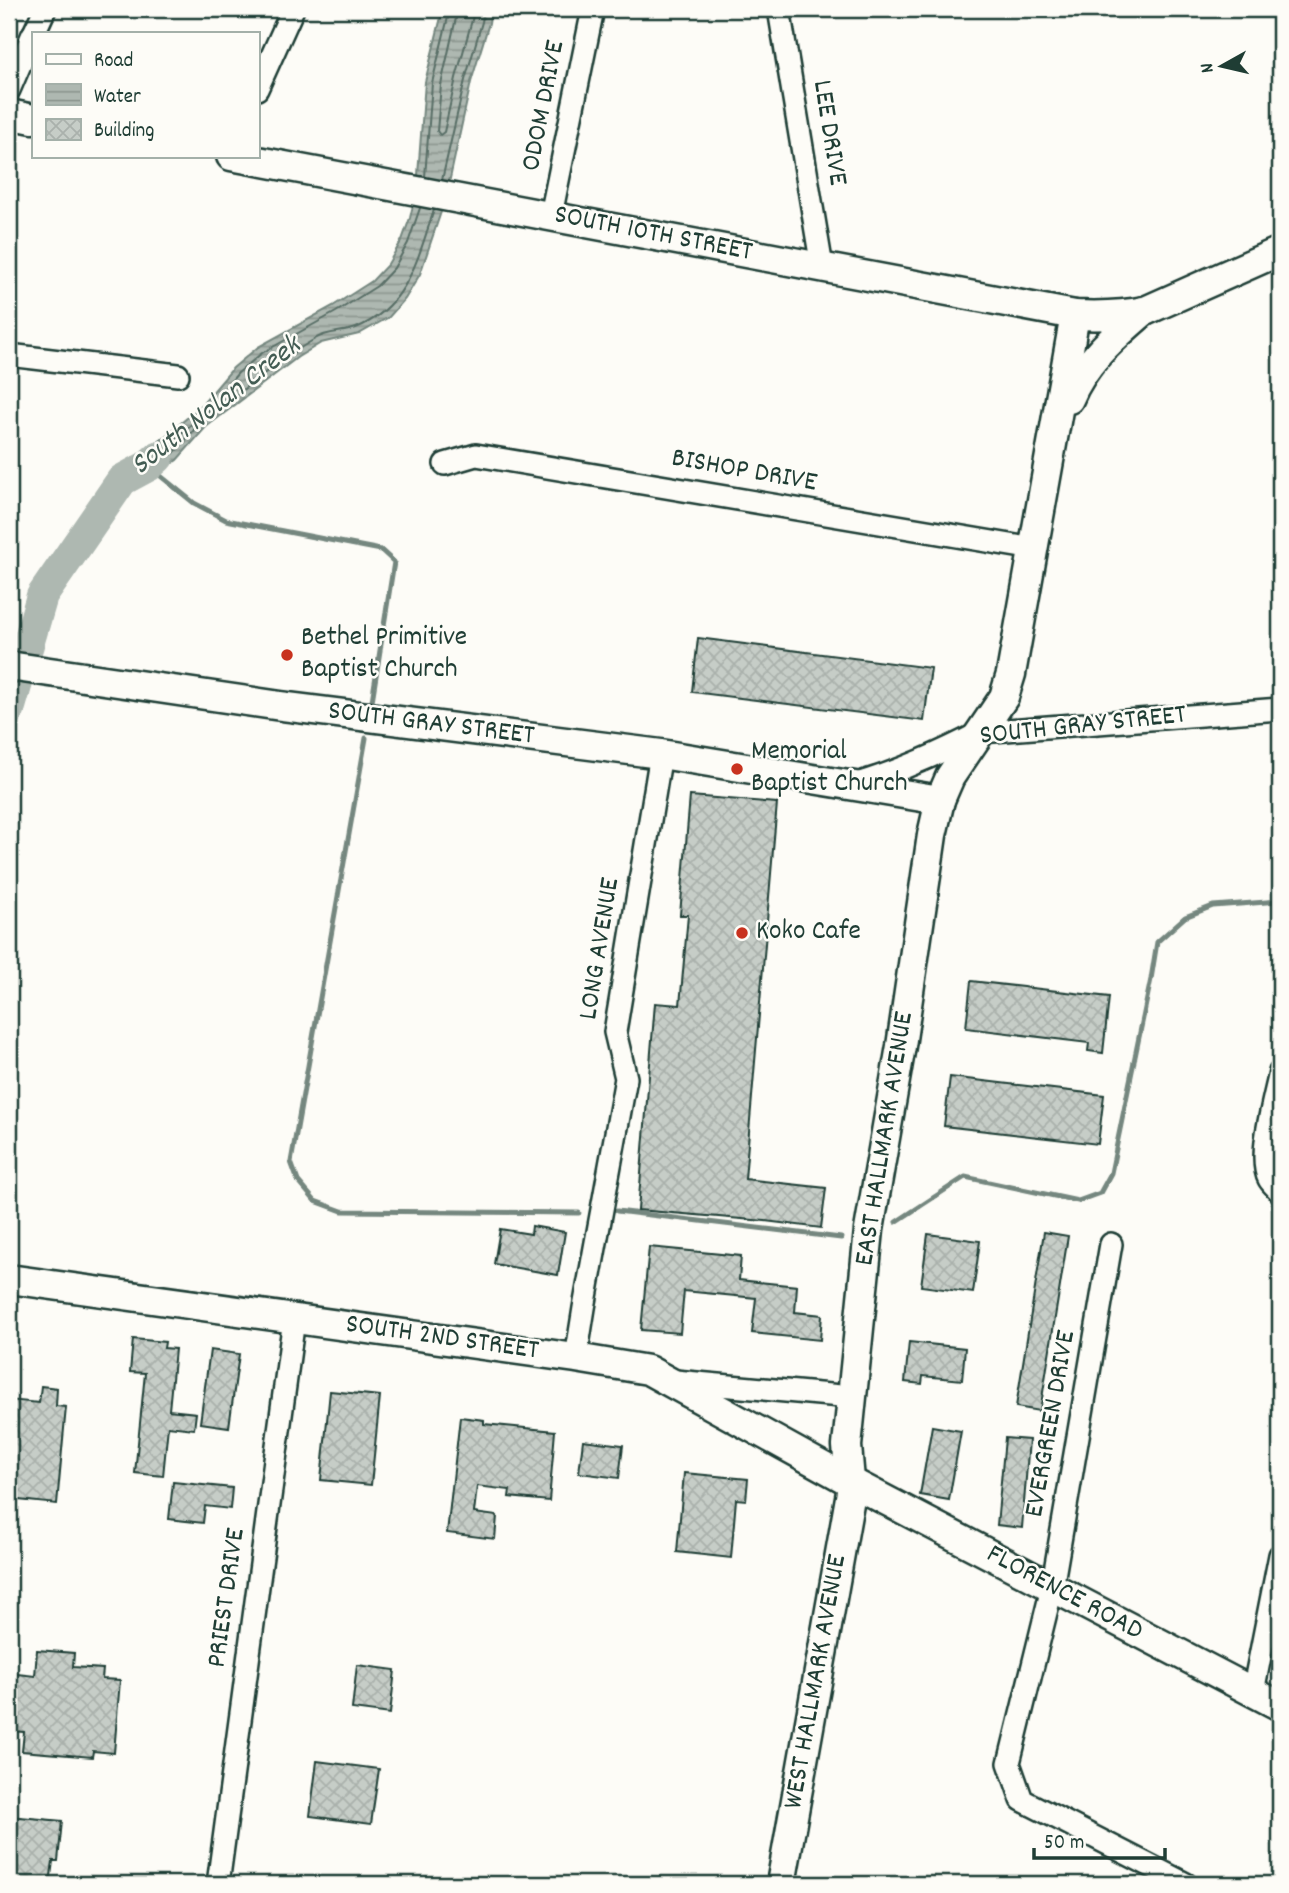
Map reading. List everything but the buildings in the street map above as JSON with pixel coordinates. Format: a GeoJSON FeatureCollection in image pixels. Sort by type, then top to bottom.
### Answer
{"type":"FeatureCollection","features":[{"type":"Feature","properties":{"kind":"street"},"geometry":{"type":"LineString","coordinates":[[35,32],[45,9]]}},
{"type":"Feature","properties":{"kind":"street"},"geometry":{"type":"LineString","coordinates":[[259,85],[293,9]]}},
{"type":"Feature","properties":{"kind":"street","name":"ODOM DRIVE"},"geometry":{"type":"LineString","coordinates":[[551,215],[593,9]]}},
{"type":"Feature","properties":{"kind":"street","name":"LEE DRIVE"},"geometry":{"type":"LineString","coordinates":[[779,9],[822,267]]}},
{"type":"Feature","properties":{"kind":"street"},"geometry":{"type":"LineString","coordinates":[[9,90],[32,38]]}},
{"type":"Feature","properties":{"kind":"street"},"geometry":{"type":"LineString","coordinates":[[9,114],[32,119]]}},
{"type":"Feature","properties":{"kind":"street","name":"SOUTH 10TH STREET"},"geometry":{"type":"LineString","coordinates":[[242,158],[1075,315],[1107,317],[1144,311]]}},
{"type":"Feature","properties":{"kind":"street"},"geometry":{"type":"LineString","coordinates":[[1055,431],[1076,383],[1088,365],[1144,311],[1280,251]]}},
{"type":"Feature","properties":{"kind":"street"},"geometry":{"type":"LineString","coordinates":[[1055,431],[1075,315]]}},
{"type":"Feature","properties":{"kind":"street"},"geometry":{"type":"LineString","coordinates":[[9,355],[178,374]]}},
{"type":"Feature","properties":{"kind":"street","name":"EAST HALLMARK AVENUE"},"geometry":{"type":"LineString","coordinates":[[849,1480],[847,1446],[869,1230],[901,1046],[932,835],[940,800],[950,777],[1004,697],[1012,674],[1055,431]]}},
{"type":"Feature","properties":{"kind":"street","name":"BISHOP DRIVE"},"geometry":{"type":"LineString","coordinates":[[445,464],[476,455],[1034,549]]}},
{"type":"Feature","properties":{"kind":"street","name":"SOUTH GRAY STREET"},"geometry":{"type":"LineString","coordinates":[[9,666],[281,706],[661,754],[940,800]]}},
{"type":"Feature","properties":{"kind":"street","name":"SOUTH GRAY STREET"},"geometry":{"type":"LineString","coordinates":[[852,785],[907,767],[981,732],[1280,709]]}},
{"type":"Feature","properties":{"kind":"street","name":"LONG AVENUE"},"geometry":{"type":"LineString","coordinates":[[576,1358],[626,1078],[615,1032],[661,754]]}},
{"type":"Feature","properties":{"kind":"street"},"geometry":{"type":"LineString","coordinates":[[1280,1072],[1265,1146],[1265,1166],[1269,1180],[1280,1192]]}},
{"type":"Feature","properties":{"kind":"street","name":"EVERGREEN DRIVE"},"geometry":{"type":"LineString","coordinates":[[1111,1244],[1052,1588],[1009,1763],[1022,1800],[1186,1884]]}},
{"type":"Feature","properties":{"kind":"street","name":"SOUTH 2ND STREET"},"geometry":{"type":"LineString","coordinates":[[9,1279],[648,1370],[849,1480]]}},
{"type":"Feature","properties":{"kind":"street","name":"PRIEST DRIVE"},"geometry":{"type":"LineString","coordinates":[[218,1884],[294,1319]]}},
{"type":"Feature","properties":{"kind":"street"},"geometry":{"type":"LineString","coordinates":[[666,1381],[852,1397]]}},
{"type":"Feature","properties":{"kind":"street","name":"FLORENCE ROAD"},"geometry":{"type":"LineString","coordinates":[[849,1480],[1280,1706]]}},
{"type":"Feature","properties":{"kind":"street","name":"WEST HALLMARK AVENUE"},"geometry":{"type":"LineString","coordinates":[[781,1884],[848,1506],[849,1480]]}},
{"type":"Feature","properties":{"kind":"street"},"geometry":{"type":"LineString","coordinates":[[1253,1692],[1280,1555]]}},
{"type":"Feature","properties":{"kind":"water"},"geometry":{"type":"Polygon","coordinates":[[[443,9],[491,9],[471,82],[446,197],[420,274],[405,299],[389,317],[359,334],[321,343],[298,357],[206,427],[177,460],[148,480],[122,480],[131,465],[200,407],[233,368],[258,347],[333,306],[372,281],[388,264],[402,240],[417,188],[425,82],[443,9]]]}},
{"type":"Feature","properties":{"kind":"waterway","name":"South Nolan Creek"},"geometry":{"type":"LineString","coordinates":[[9,710],[42,596],[122,480],[148,466],[158,457]]}},
{"type":"Feature","properties":{"kind":"waterway"},"geometry":{"type":"LineString","coordinates":[[152,469],[194,503],[226,520],[381,550],[394,562],[372,701]]}},
{"type":"Feature","properties":{"kind":"waterway"},"geometry":{"type":"LineString","coordinates":[[366,738],[291,1162],[298,1181],[315,1201],[342,1211],[579,1213]]}},
{"type":"Feature","properties":{"kind":"waterway"},"geometry":{"type":"LineString","coordinates":[[896,1222],[965,1177],[1078,1201],[1100,1193],[1111,1173],[1157,942],[1185,917],[1213,906],[1280,901]]}},
{"type":"Feature","properties":{"kind":"waterway"},"geometry":{"type":"LineString","coordinates":[[617,1211],[841,1238]]}},
{"type":"Feature","properties":{"kind":"place","name":"Bethel Primitive Baptist Church"},"geometry":{"type":"Point","coordinates":[287,655]}},
{"type":"Feature","properties":{"kind":"place","name":"Memorial Baptist Church"},"geometry":{"type":"Point","coordinates":[737,769]}},
{"type":"Feature","properties":{"kind":"place","name":"Koko Cafe"},"geometry":{"type":"Point","coordinates":[742,933]}}]}
